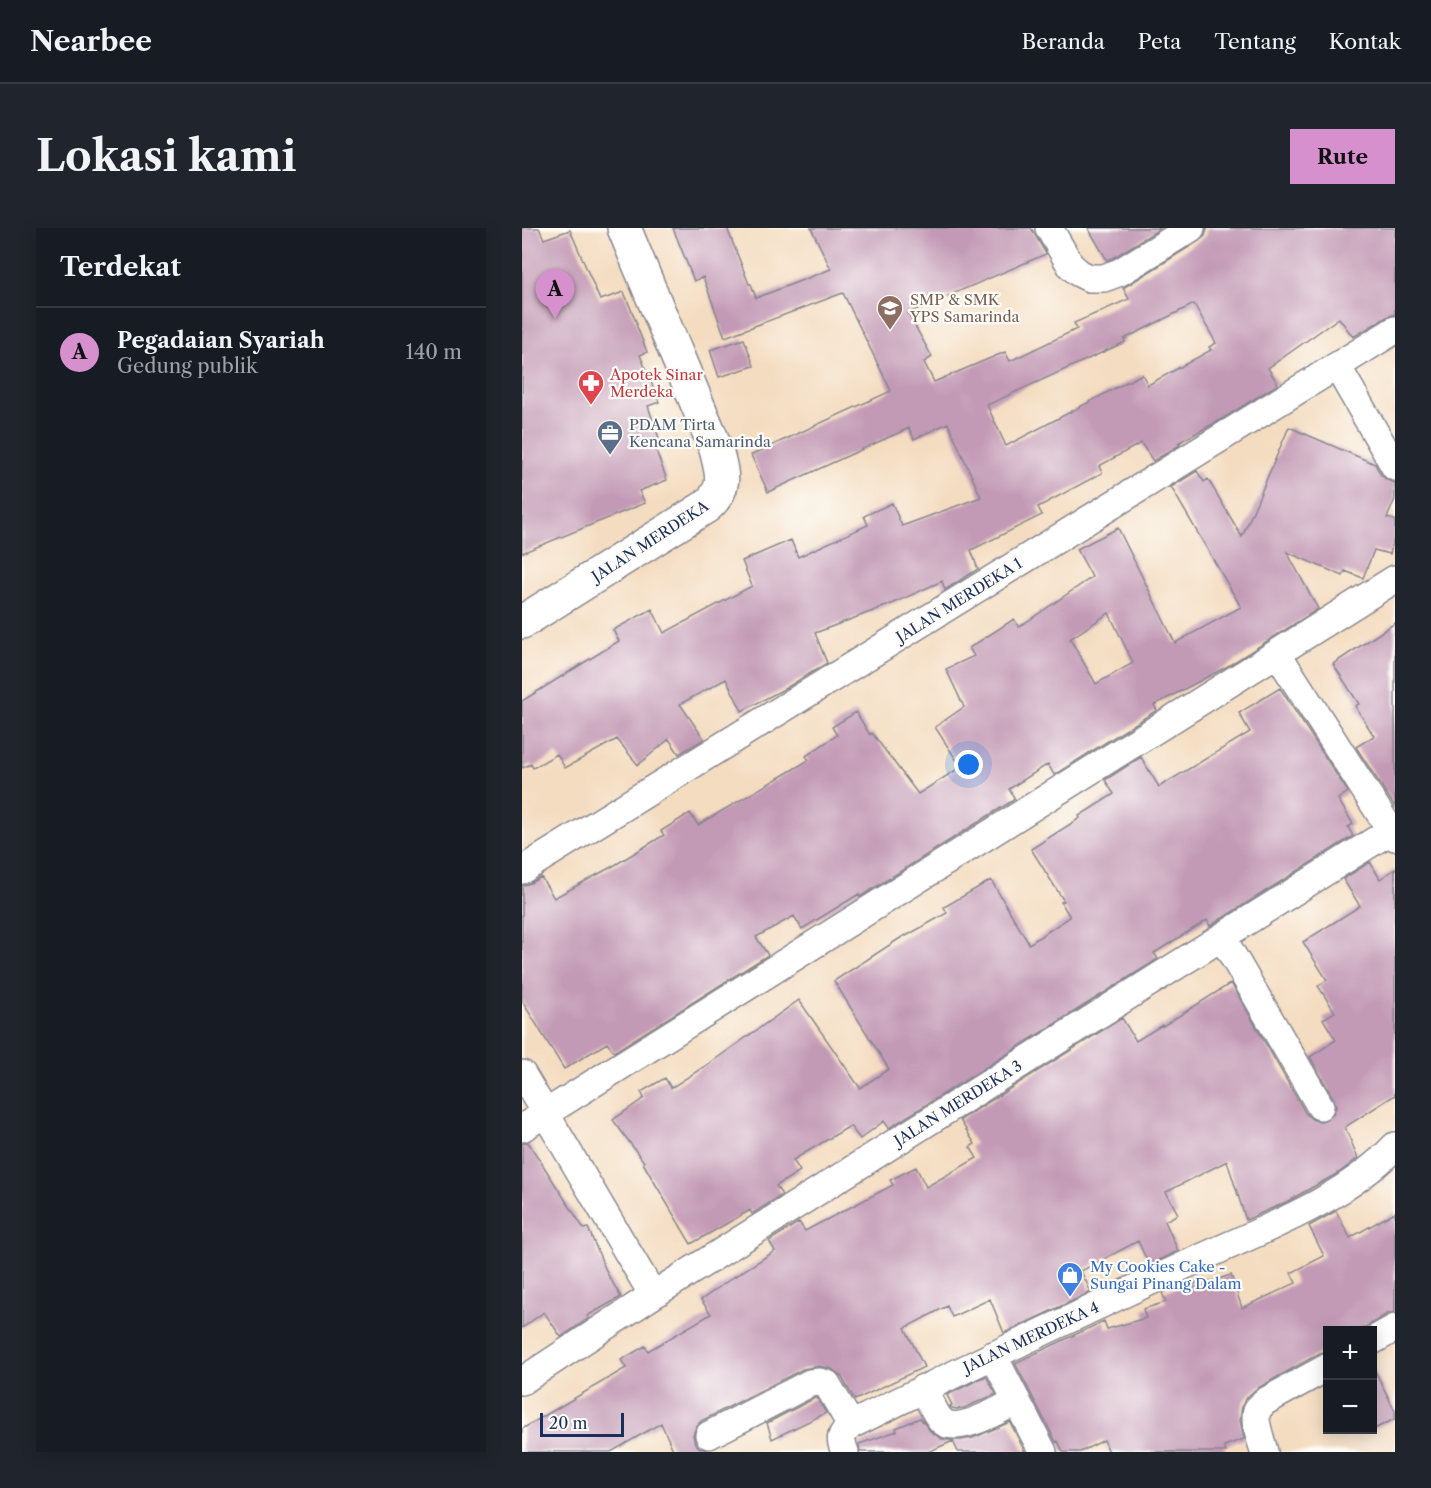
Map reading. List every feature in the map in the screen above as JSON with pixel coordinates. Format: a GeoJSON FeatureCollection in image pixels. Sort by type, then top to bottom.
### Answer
{"type":"FeatureCollection","features":[{"type":"Feature","properties":{"kind":"street","name":"JALAN MERDEKA"},"geometry":{"type":"LineString","coordinates":[[522,622],[707,507],[716,498],[722,482],[716,449],[624,228]]}},
{"type":"Feature","properties":{"kind":"street"},"geometry":{"type":"LineString","coordinates":[[1049,228],[1071,266],[1089,278],[1104,278],[1120,272],[1191,228]]}},
{"type":"Feature","properties":{"kind":"street","name":"JALAN MERDEKA 1"},"geometry":{"type":"LineString","coordinates":[[522,870],[1395,330]]}},
{"type":"Feature","properties":{"kind":"street"},"geometry":{"type":"LineString","coordinates":[[1337,366],[1395,467]]}},
{"type":"Feature","properties":{"kind":"street"},"geometry":{"type":"LineString","coordinates":[[522,1128],[1395,579]]}},
{"type":"Feature","properties":{"kind":"street"},"geometry":{"type":"LineString","coordinates":[[1277,653],[1394,832]]}},
{"type":"Feature","properties":{"kind":"street","name":"JALAN MERDEKA 3"},"geometry":{"type":"LineString","coordinates":[[522,1381],[653,1295],[1222,937],[1394,832]]}},
{"type":"Feature","properties":{"kind":"street"},"geometry":{"type":"LineString","coordinates":[[1222,937],[1320,1106]]}},
{"type":"Feature","properties":{"kind":"street"},"geometry":{"type":"LineString","coordinates":[[522,1074],[653,1295]]}},
{"type":"Feature","properties":{"kind":"street","name":"JALAN MERDEKA 4"},"geometry":{"type":"LineString","coordinates":[[851,1425],[923,1388],[1313,1207],[1362,1174],[1395,1146]]}},
{"type":"Feature","properties":{"kind":"street"},"geometry":{"type":"LineString","coordinates":[[1377,1338],[1395,1328]]}},
{"type":"Feature","properties":{"kind":"street"},"geometry":{"type":"LineString","coordinates":[[993,1355],[1043,1452]]}},
{"type":"Feature","properties":{"kind":"street"},"geometry":{"type":"LineString","coordinates":[[1264,1452],[1257,1424],[1257,1410],[1264,1402],[1323,1370]]}},
{"type":"Feature","properties":{"kind":"street"},"geometry":{"type":"LineString","coordinates":[[709,1435],[810,1383],[818,1382],[827,1384],[851,1425],[841,1438],[845,1452]]}},
{"type":"Feature","properties":{"kind":"street"},"geometry":{"type":"LineString","coordinates":[[923,1388],[939,1419],[951,1425],[967,1424],[1017,1401]]}},
{"type":"Feature","properties":{"kind":"building"},"geometry":{"type":"Polygon","coordinates":[[[522,228],[539,228],[544,239],[570,230],[600,300],[624,292],[647,352],[640,355],[659,402],[648,406],[659,438],[652,440],[667,480],[639,491],[645,503],[522,553],[522,228]]]}},
{"type":"Feature","properties":{"kind":"building"},"geometry":{"type":"Polygon","coordinates":[[[673,228],[727,228],[756,298],[831,269],[811,228],[1031,228],[1046,254],[908,313],[932,357],[924,362],[934,382],[1005,352],[1010,361],[1077,329],[1074,323],[1129,299],[1123,288],[1199,241],[1205,236],[1207,228],[1395,228],[1395,314],[1353,337],[1339,318],[1268,368],[1278,384],[1178,443],[1180,445],[1153,461],[1141,443],[1099,466],[1102,473],[1038,507],[1042,515],[971,550],[978,569],[945,590],[942,581],[894,603],[815,633],[827,663],[786,688],[742,711],[726,679],[680,704],[704,739],[679,754],[669,739],[638,765],[617,739],[565,768],[557,754],[533,768],[531,764],[522,768],[522,701],[619,641],[613,630],[652,609],[664,633],[752,586],[742,561],[791,540],[798,557],[868,525],[864,516],[892,503],[902,526],[981,497],[948,423],[914,439],[909,428],[768,492],[751,455],[891,391],[843,293],[725,337],[703,277],[694,281],[673,228]],[[1194,304],[1124,339],[1125,342],[987,405],[1006,446],[1142,374],[1148,385],[1211,350],[1209,347],[1216,343],[1194,304]]]}},
{"type":"Feature","properties":{"kind":"building"},"geometry":{"type":"Polygon","coordinates":[[[1088,228],[1161,228],[1107,260],[1088,228]]]}},
{"type":"Feature","properties":{"kind":"building"},"geometry":{"type":"Polygon","coordinates":[[[744,339],[754,366],[719,377],[710,350],[744,339]]]}},
{"type":"Feature","properties":{"kind":"building"},"geometry":{"type":"Polygon","coordinates":[[[1289,427],[1375,464],[1381,475],[1395,483],[1395,499],[1387,518],[1395,520],[1395,534],[1390,554],[1374,550],[1363,578],[1345,571],[1343,576],[1287,552],[1318,609],[1228,666],[1154,705],[1157,710],[1054,775],[1048,764],[1009,789],[1015,799],[860,897],[859,894],[802,929],[794,916],[756,937],[768,955],[614,1052],[607,1043],[564,1069],[522,1001],[522,886],[541,877],[554,898],[664,835],[661,831],[690,813],[698,825],[809,760],[806,756],[837,735],[832,727],[856,712],[870,735],[872,733],[918,794],[961,767],[935,727],[964,707],[946,669],[974,656],[969,648],[1014,619],[1019,627],[1092,577],[1077,549],[1118,528],[1175,643],[1241,607],[1171,487],[1197,471],[1204,482],[1208,479],[1242,537],[1289,427]],[[1109,613],[1070,639],[1096,684],[1133,663],[1109,613]]]}},
{"type":"Feature","properties":{"kind":"building"},"geometry":{"type":"Polygon","coordinates":[[[1395,623],[1395,807],[1356,747],[1374,736],[1355,706],[1359,704],[1333,664],[1395,623]]]}},
{"type":"Feature","properties":{"kind":"building"},"geometry":{"type":"Polygon","coordinates":[[[1280,688],[1348,792],[1338,799],[1353,824],[1348,827],[1353,836],[1210,926],[1207,920],[1154,953],[1158,959],[889,1128],[884,1121],[860,1139],[850,1126],[793,1160],[800,1171],[776,1186],[782,1195],[752,1214],[750,1210],[691,1244],[644,1162],[613,1120],[644,1098],[641,1092],[665,1078],[671,1088],[799,1000],[860,1088],[889,1069],[834,981],[905,935],[947,913],[944,907],[991,880],[1029,944],[1070,917],[1061,902],[1064,901],[1031,849],[1114,794],[1105,780],[1141,757],[1159,787],[1250,732],[1239,713],[1280,688]]]}},
{"type":"Feature","properties":{"kind":"building"},"geometry":{"type":"Polygon","coordinates":[[[1370,862],[1380,879],[1395,869],[1395,1095],[1345,1127],[1358,1158],[1340,1172],[1286,1202],[1246,1220],[1227,1161],[1166,1192],[1178,1214],[1165,1221],[1178,1251],[1149,1265],[1138,1241],[1081,1271],[1091,1292],[1004,1333],[990,1299],[952,1317],[947,1306],[905,1328],[924,1367],[855,1400],[841,1376],[832,1369],[819,1366],[803,1369],[701,1421],[693,1435],[695,1443],[707,1452],[674,1452],[661,1423],[611,1452],[522,1452],[522,1429],[626,1368],[621,1360],[645,1346],[648,1351],[711,1314],[701,1300],[775,1251],[769,1241],[799,1222],[805,1231],[893,1185],[890,1180],[916,1167],[926,1187],[977,1158],[970,1147],[975,1144],[960,1120],[1122,1018],[1136,1041],[1231,983],[1306,1114],[1319,1122],[1328,1119],[1336,1107],[1334,1099],[1310,1057],[1336,1040],[1323,1019],[1335,1012],[1318,986],[1327,980],[1303,942],[1360,906],[1343,879],[1370,862]]]}},
{"type":"Feature","properties":{"kind":"building"},"geometry":{"type":"Polygon","coordinates":[[[528,1142],[584,1229],[588,1228],[607,1273],[621,1297],[587,1316],[589,1318],[561,1337],[544,1312],[522,1328],[522,1144],[528,1142]]]}},
{"type":"Feature","properties":{"kind":"building"},"geometry":{"type":"Polygon","coordinates":[[[1336,1211],[1350,1238],[1395,1212],[1395,1312],[1387,1314],[1368,1326],[1323,1326],[1323,1352],[1256,1389],[1245,1399],[1240,1420],[1244,1439],[1224,1446],[1226,1452],[1109,1452],[1104,1440],[1080,1452],[1063,1452],[1015,1363],[1104,1321],[1107,1329],[1146,1318],[1143,1309],[1166,1302],[1162,1293],[1191,1280],[1193,1284],[1204,1280],[1205,1283],[1231,1275],[1242,1308],[1296,1283],[1291,1273],[1324,1256],[1309,1226],[1336,1211]]]}},
{"type":"Feature","properties":{"kind":"building"},"geometry":{"type":"Polygon","coordinates":[[[1377,1375],[1395,1411],[1395,1419],[1377,1428],[1377,1375]]]}},
{"type":"Feature","properties":{"kind":"building"},"geometry":{"type":"Polygon","coordinates":[[[986,1376],[996,1394],[964,1408],[957,1409],[950,1406],[952,1405],[947,1395],[986,1376]]]}},
{"type":"Feature","properties":{"kind":"building"},"geometry":{"type":"Polygon","coordinates":[[[815,1398],[826,1413],[772,1439],[767,1423],[815,1398]]]}},
{"type":"Feature","properties":{"kind":"building"},"geometry":{"type":"Polygon","coordinates":[[[920,1418],[931,1432],[948,1440],[973,1438],[1010,1422],[1025,1452],[958,1452],[953,1441],[928,1452],[860,1452],[859,1444],[897,1431],[896,1428],[920,1418]]]}},
{"type":"Feature","properties":{"kind":"place","name":"Pegadaian Syariah"},"geometry":{"type":"Point","coordinates":[555,319]}},
{"type":"Feature","properties":{"kind":"place","name":"SMP & SMK YPS Samarinda"},"geometry":{"type":"Point","coordinates":[890,331]}},
{"type":"Feature","properties":{"kind":"place","name":"Apotek Sinar Merdeka"},"geometry":{"type":"Point","coordinates":[591,406]}},
{"type":"Feature","properties":{"kind":"place","name":"PDAM Tirta Kencana Samarinda"},"geometry":{"type":"Point","coordinates":[610,456]}},
{"type":"Feature","properties":{"kind":"place","name":"My Cookies Cake - Sungai Pinang Dalam"},"geometry":{"type":"Point","coordinates":[1070,1298]}}]}
